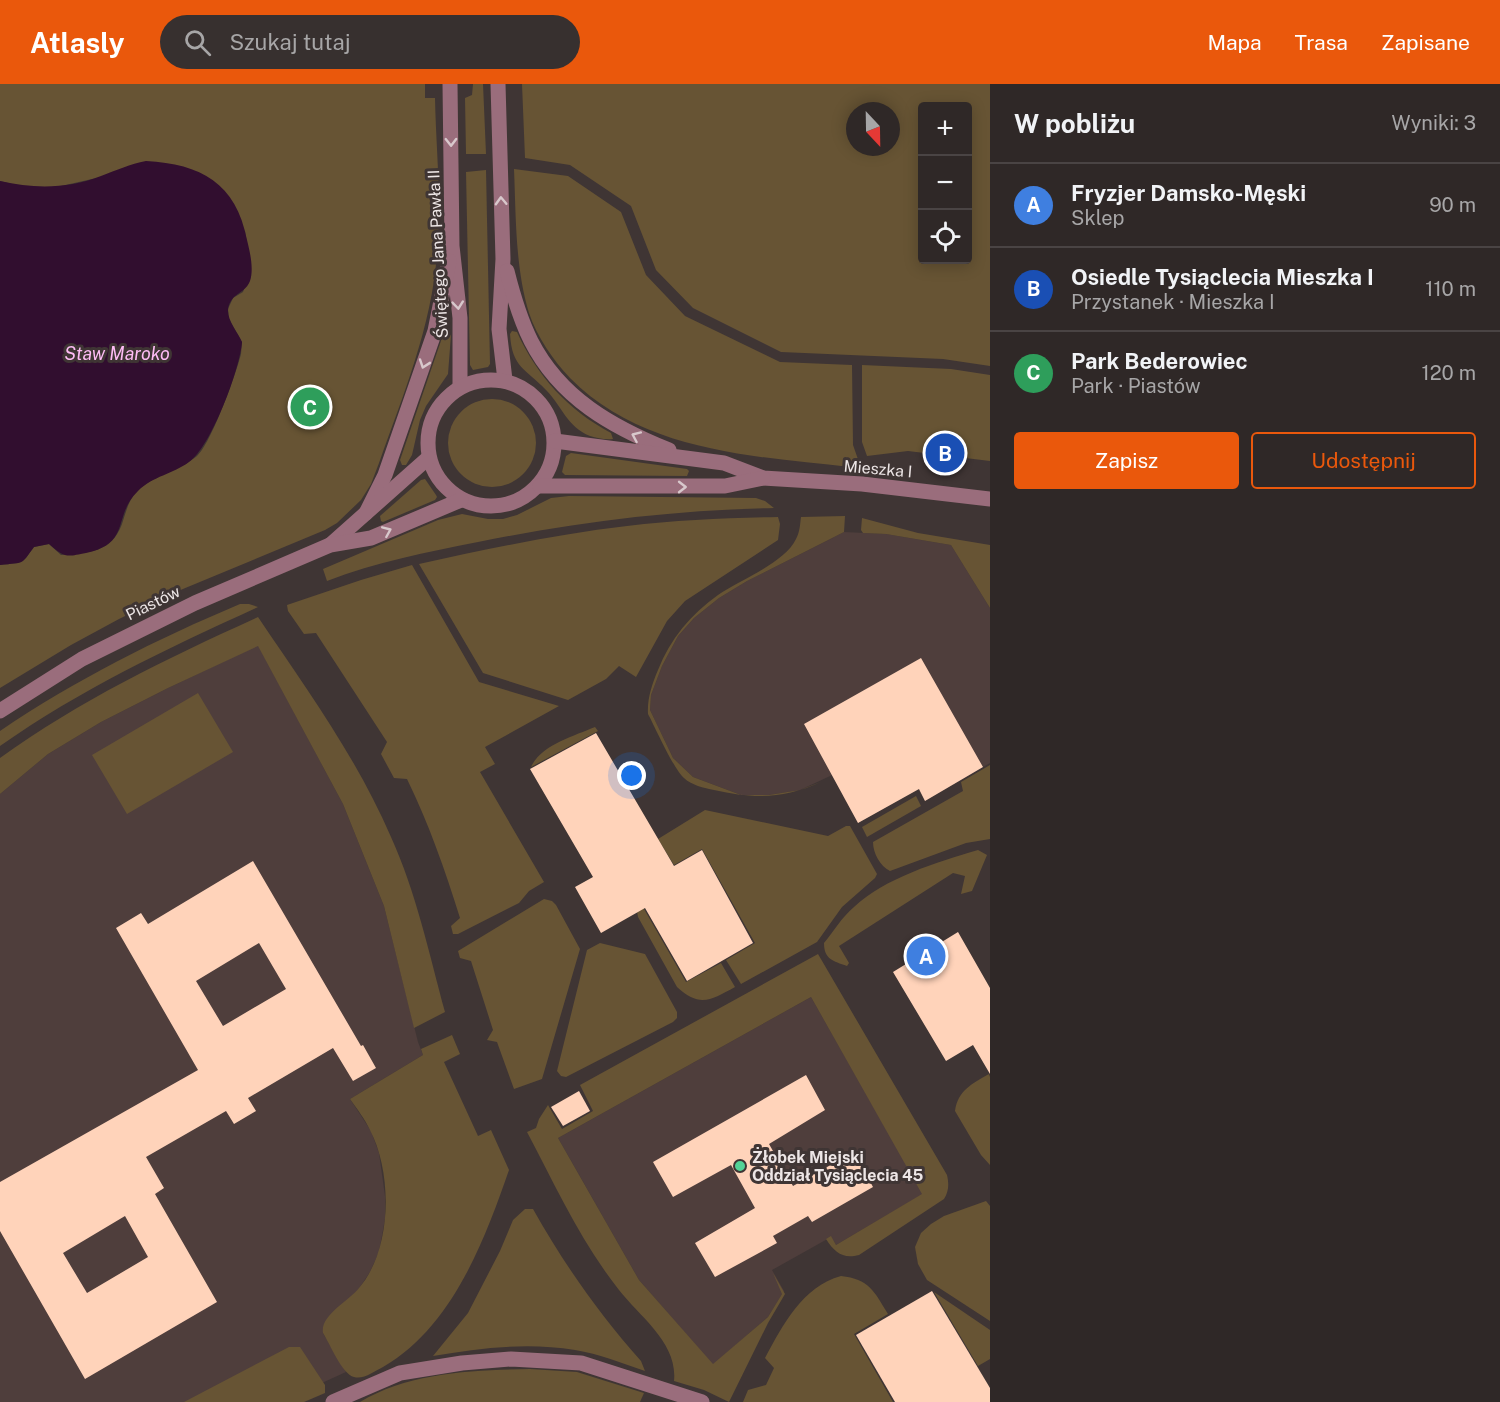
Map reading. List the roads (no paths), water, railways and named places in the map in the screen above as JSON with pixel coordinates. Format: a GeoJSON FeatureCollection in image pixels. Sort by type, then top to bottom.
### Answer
{"type":"FeatureCollection","features":[{"type":"Feature","properties":{"kind":"street","name":"Świętego Jana Pawła II"},"geometry":{"type":"LineString","coordinates":[[450,84],[452,246],[460,318],[460,387]]}},
{"type":"Feature","properties":{"kind":"street"},"geometry":{"type":"LineString","coordinates":[[498,84],[503,259],[499,329],[505,380]]}},
{"type":"Feature","properties":{"kind":"street"},"geometry":{"type":"LineString","coordinates":[[366,513],[385,475],[435,331],[452,246]]}},
{"type":"Feature","properties":{"kind":"street"},"geometry":{"type":"LineString","coordinates":[[503,259],[531,342],[555,378],[588,409],[631,435],[690,458]]}},
{"type":"Feature","properties":{"kind":"street"},"geometry":{"type":"LineString","coordinates":[[487,379],[505,380],[527,390],[543,405],[551,421],[555,441],[554,457],[549,472],[540,486],[526,496],[504,506],[484,507],[461,500],[439,481],[428,458],[427,437],[433,417],[443,402],[460,387],[487,379]]}},
{"type":"Feature","properties":{"kind":"street","name":"Mieszka I"},"geometry":{"type":"LineString","coordinates":[[555,441],[724,463],[763,478]]}},
{"type":"Feature","properties":{"kind":"street","name":"Piastów"},"geometry":{"type":"LineString","coordinates":[[330,545],[428,458]]}},
{"type":"Feature","properties":{"kind":"street","name":"Mieszka I"},"geometry":{"type":"LineString","coordinates":[[540,486],[725,486],[763,478],[862,484],[990,499]]}},
{"type":"Feature","properties":{"kind":"street","name":"Piastów"},"geometry":{"type":"LineString","coordinates":[[0,711],[82,659],[195,603],[330,545],[371,538],[461,500]]}},
{"type":"Feature","properties":{"kind":"street"},"geometry":{"type":"LineString","coordinates":[[333,1402],[400,1373],[462,1363],[511,1359],[581,1363],[702,1402]]}},
{"type":"Feature","properties":{"kind":"water","name":"Staw Maroko"},"geometry":{"type":"Polygon","coordinates":[[[146,161],[183,167],[213,180],[225,191],[242,220],[252,271],[249,284],[234,297],[228,309],[230,320],[242,342],[230,388],[215,425],[198,454],[183,466],[150,482],[138,491],[130,500],[120,528],[110,543],[86,553],[70,556],[62,554],[49,544],[34,547],[21,562],[0,565],[0,181],[38,186],[64,185],[89,180],[146,161]]]}},
{"type":"Feature","properties":{"kind":"place","name":"Park Bederowiec"},"geometry":{"type":"Point","coordinates":[310,407]}},
{"type":"Feature","properties":{"kind":"place","name":"Osiedle Tysiąclecia Mieszka I"},"geometry":{"type":"Point","coordinates":[945,453]}},
{"type":"Feature","properties":{"kind":"place","name":"Fryzjer Damsko-Męski"},"geometry":{"type":"Point","coordinates":[926,956]}},
{"type":"Feature","properties":{"kind":"place","name":"Żłobek Miejski Oddział Tysiąclecia 45"},"geometry":{"type":"Point","coordinates":[740,1166]}}]}
